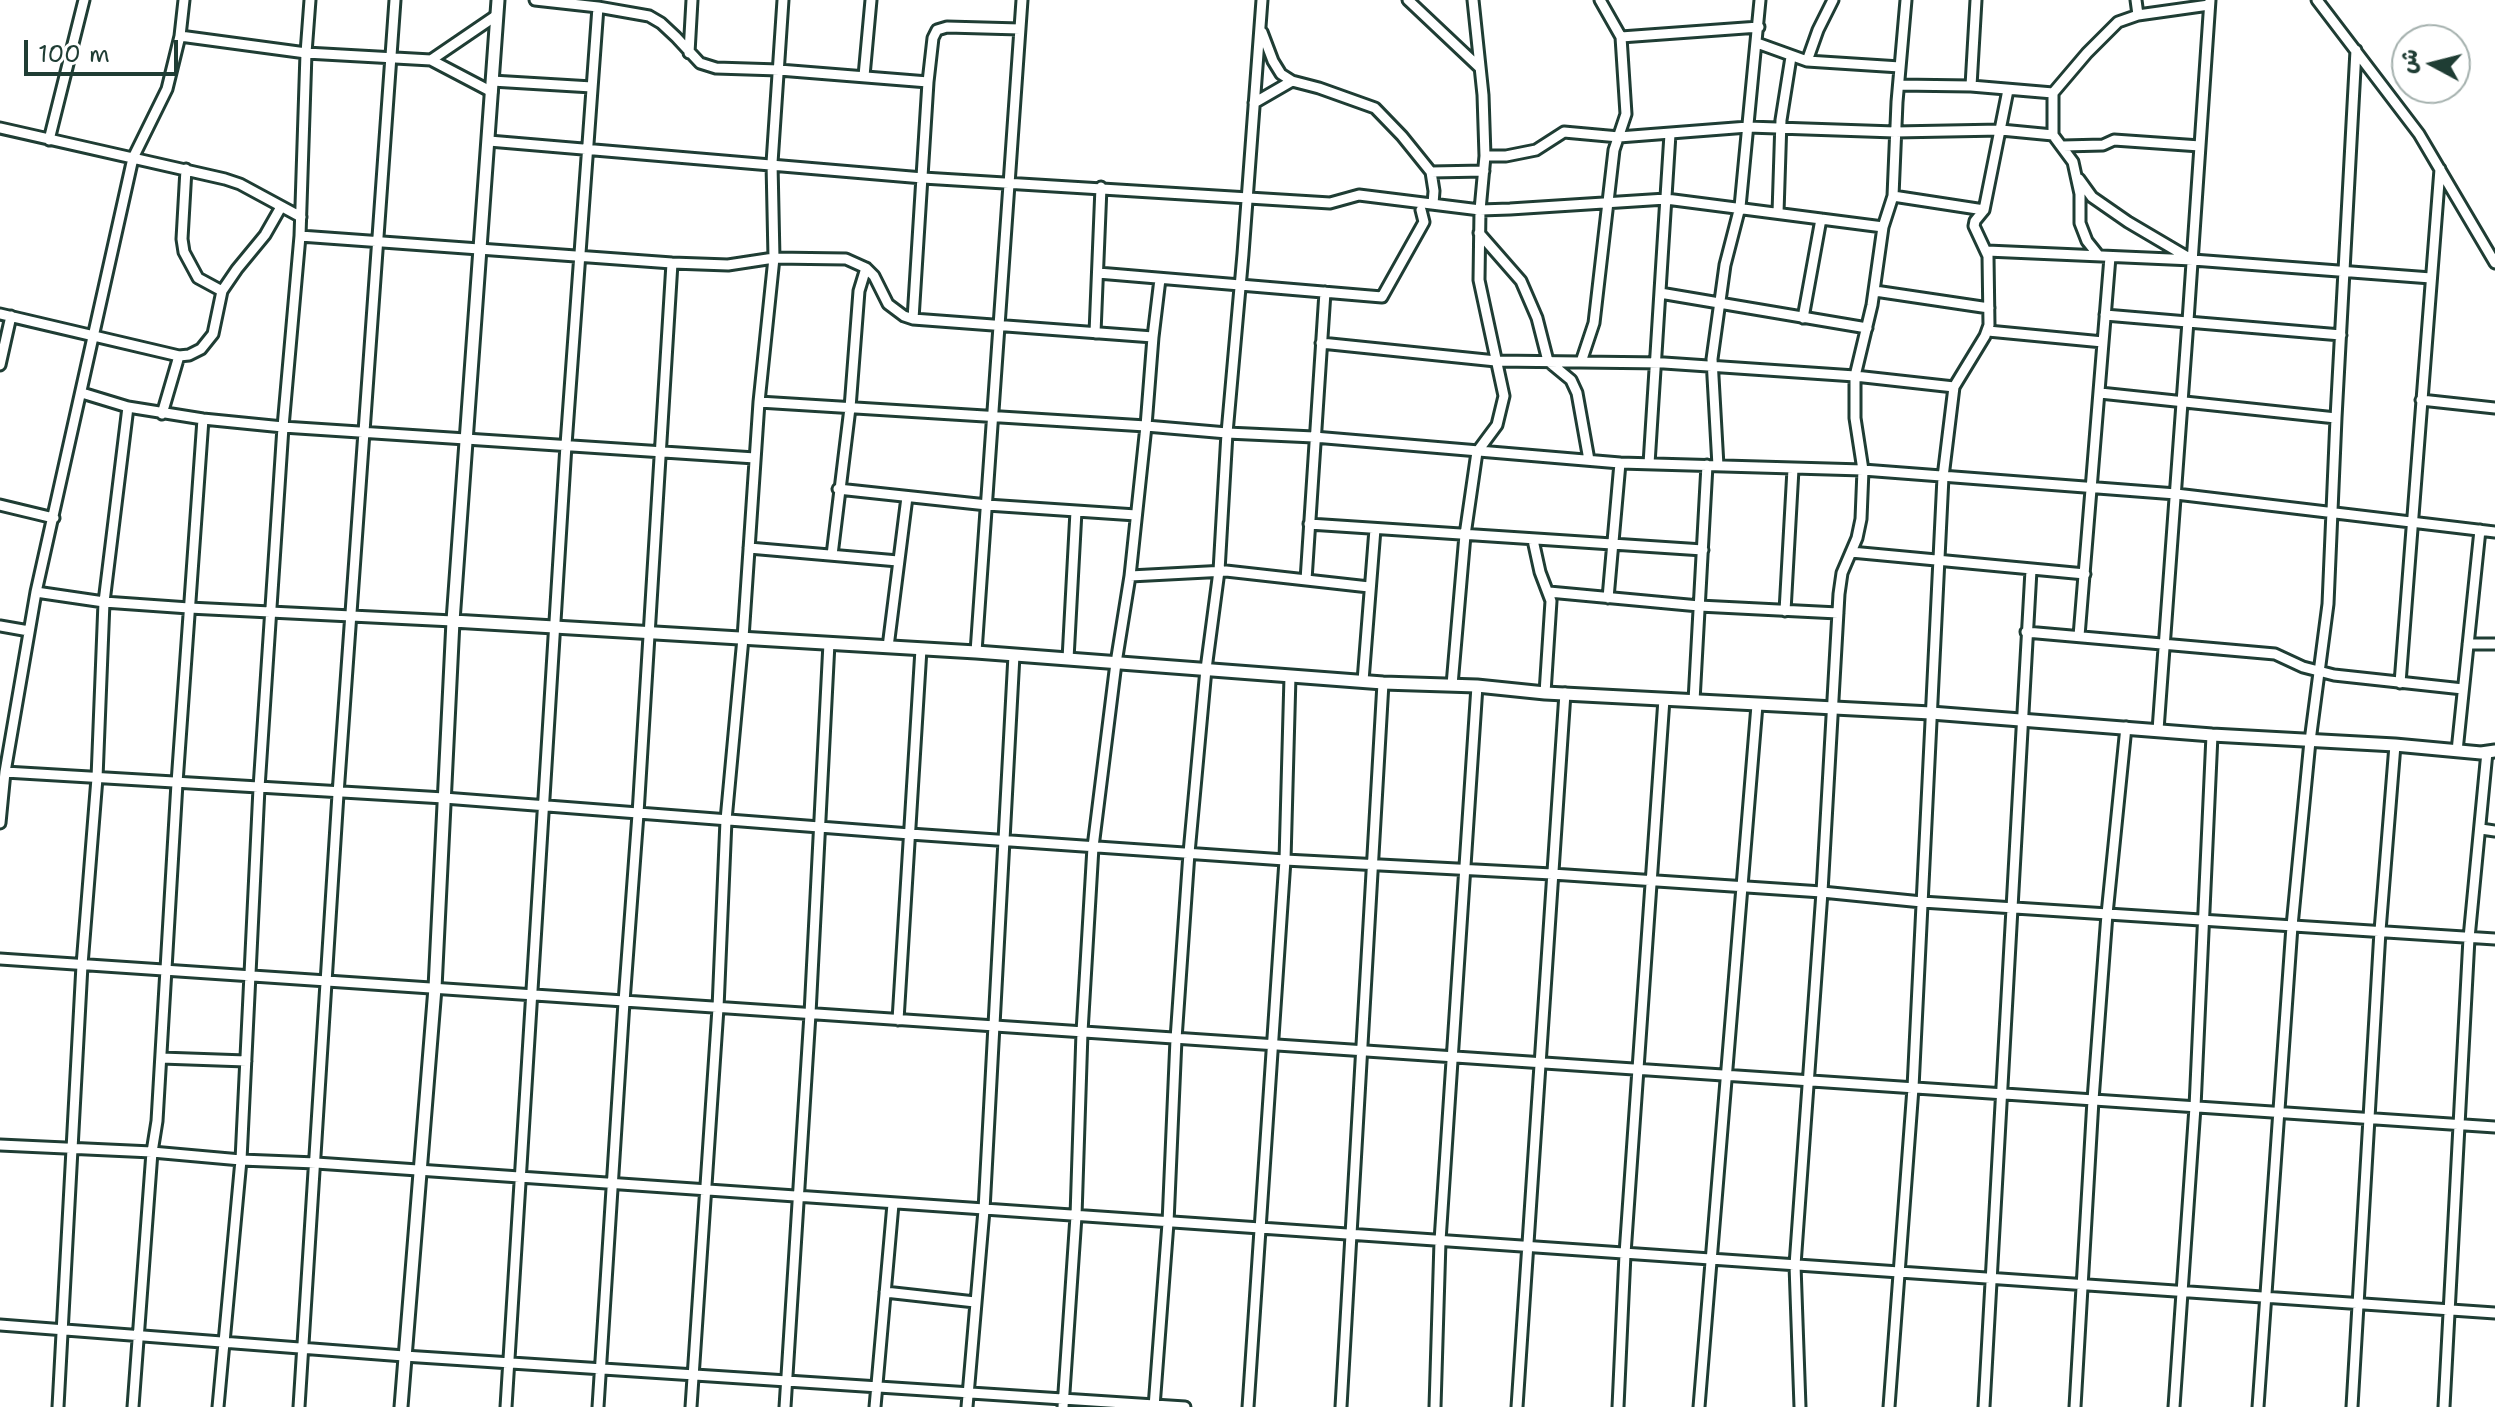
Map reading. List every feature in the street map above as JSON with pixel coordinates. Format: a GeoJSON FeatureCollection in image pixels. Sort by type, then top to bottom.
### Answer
{"type":"FeatureCollection","features":[{"type":"Feature","properties":{"kind":"street"},"geometry":{"type":"LineString","coordinates":[[49,140],[84,0]]}},
{"type":"Feature","properties":{"kind":"street"},"geometry":{"type":"LineString","coordinates":[[0,823],[5,772],[36,592],[133,158],[167,89],[180,36],[184,0]]}},
{"type":"Feature","properties":{"kind":"street"},"geometry":{"type":"LineString","coordinates":[[218,1407],[241,1160],[259,788],[283,427],[300,236],[310,0]]}},
{"type":"Feature","properties":{"kind":"street"},"geometry":{"type":"LineString","coordinates":[[299,1407],[338,794],[395,0]]}},
{"type":"Feature","properties":{"kind":"street"},"geometry":{"type":"LineString","coordinates":[[401,1407],[435,988],[453,621],[498,0]]}},
{"type":"Feature","properties":{"kind":"street"},"geometry":{"type":"LineString","coordinates":[[535,0],[649,16],[661,23],[700,63],[716,68],[928,82]]}},
{"type":"Feature","properties":{"kind":"street"},"geometry":{"type":"LineString","coordinates":[[689,53],[692,0]]}},
{"type":"Feature","properties":{"kind":"street"},"geometry":{"type":"LineString","coordinates":[[691,1407],[718,1008],[726,820],[743,638],[759,402],[774,258],[772,163],[783,0]]}},
{"type":"Feature","properties":{"kind":"street"},"geometry":{"type":"LineString","coordinates":[[864,76],[871,0]]}},
{"type":"Feature","properties":{"kind":"street"},"geometry":{"type":"LineString","coordinates":[[976,652],[1022,0]]}},
{"type":"Feature","properties":{"kind":"street"},"geometry":{"type":"LineString","coordinates":[[1154,1406],[1168,1223],[1176,1039],[1189,853],[1206,669],[1219,571],[1262,0]]}},
{"type":"Feature","properties":{"kind":"street"},"geometry":{"type":"LineString","coordinates":[[1408,0],[1480,68]]}},
{"type":"Feature","properties":{"kind":"street"},"geometry":{"type":"LineString","coordinates":[[1452,685],[1465,535],[1477,452],[1497,425],[1504,396],[1479,280],[1485,156],[1473,0]]}},
{"type":"Feature","properties":{"kind":"street"},"geometry":{"type":"LineString","coordinates":[[1581,362],[1594,323],[1614,150],[1626,114],[1621,37],[1600,0]]}},
{"type":"Feature","properties":{"kind":"street"},"geometry":{"type":"LineString","coordinates":[[1694,701],[1703,550],[1713,466],[1712,367],[1718,304],[1740,207],[1760,0]]}},
{"type":"Feature","properties":{"kind":"street"},"geometry":{"type":"LineString","coordinates":[[1807,61],[1833,0]]}},
{"type":"Feature","properties":{"kind":"street"},"geometry":{"type":"LineString","coordinates":[[1800,1407],[1795,1265],[1810,1079],[1838,613],[1842,573],[1860,528],[1863,470],[1855,418],[1855,376],[1875,291],[1883,227],[1893,196],[1906,0]]}},
{"type":"Feature","properties":{"kind":"street"},"geometry":{"type":"LineString","coordinates":[[1971,86],[1976,0]]}},
{"type":"Feature","properties":{"kind":"street"},"geometry":{"type":"LineString","coordinates":[[2136,0],[2138,15]]}},
{"type":"Feature","properties":{"kind":"street"},"geometry":{"type":"LineString","coordinates":[[2317,0],[2419,134],[2495,263]]}},
{"type":"Feature","properties":{"kind":"street"},"geometry":{"type":"LineString","coordinates":[[2053,135],[2053,93],[2118,22],[2138,15],[2209,2],[2158,730]]}},
{"type":"Feature","properties":{"kind":"street"},"geometry":{"type":"LineString","coordinates":[[506,1407],[566,445],[598,7]]}},
{"type":"Feature","properties":{"kind":"street"},"geometry":{"type":"LineString","coordinates":[[431,60],[497,15]]}},
{"type":"Feature","properties":{"kind":"street"},"geometry":{"type":"LineString","coordinates":[[1260,26],[1281,74],[1292,81],[1375,108],[1431,172],[1433,204]]}},
{"type":"Feature","properties":{"kind":"street"},"geometry":{"type":"LineString","coordinates":[[913,319],[933,38],[937,30],[947,27],[1020,29]]}},
{"type":"Feature","properties":{"kind":"street"},"geometry":{"type":"LineString","coordinates":[[1621,37],[1759,27]]}},
{"type":"Feature","properties":{"kind":"street"},"geometry":{"type":"LineString","coordinates":[[180,36],[306,53],[431,60],[492,87],[592,87]]}},
{"type":"Feature","properties":{"kind":"street"},"geometry":{"type":"LineString","coordinates":[[1757,43],[1807,61],[1900,67]]}},
{"type":"Feature","properties":{"kind":"street"},"geometry":{"type":"LineString","coordinates":[[2258,1407],[2292,926],[2310,741],[2328,604],[2356,50]]}},
{"type":"Feature","properties":{"kind":"street"},"geometry":{"type":"LineString","coordinates":[[1778,213],[1780,128],[1791,57]]}},
{"type":"Feature","properties":{"kind":"street"},"geometry":{"type":"LineString","coordinates":[[1254,103],[1292,81]]}},
{"type":"Feature","properties":{"kind":"street"},"geometry":{"type":"LineString","coordinates":[[1899,85],[1971,86],[2053,93]]}},
{"type":"Feature","properties":{"kind":"street"},"geometry":{"type":"LineString","coordinates":[[1889,1407],[1913,1088],[1943,477],[1954,387],[1988,331],[1987,251],[1974,226],[1984,210],[2008,90]]}},
{"type":"Feature","properties":{"kind":"street"},"geometry":{"type":"LineString","coordinates":[[1485,156],[1506,156],[1536,150],[1564,132],[1619,137],[1748,127],[1895,132],[2001,130],[2053,135],[2073,162],[2080,194],[2080,223],[2087,241],[2099,256]]}},
{"type":"Feature","properties":{"kind":"street"},"geometry":{"type":"LineString","coordinates":[[0,128],[240,184],[301,217]]}},
{"type":"Feature","properties":{"kind":"street"},"geometry":{"type":"LineString","coordinates":[[1649,464],[1670,134]]}},
{"type":"Feature","properties":{"kind":"street"},"geometry":{"type":"LineString","coordinates":[[2063,146],[2103,145],[2114,140],[2200,146]]}},
{"type":"Feature","properties":{"kind":"street"},"geometry":{"type":"LineString","coordinates":[[489,141],[923,178],[1330,203],[1359,195],[1480,210],[1666,199],[1883,227]]}},
{"type":"Feature","properties":{"kind":"street"},"geometry":{"type":"LineString","coordinates":[[186,169],[184,252],[198,278],[222,291]]}},
{"type":"Feature","properties":{"kind":"street"},"geometry":{"type":"LineString","coordinates":[[2400,683],[2440,169]]}},
{"type":"Feature","properties":{"kind":"street"},"geometry":{"type":"LineString","coordinates":[[1431,172],[1484,171]]}},
{"type":"Feature","properties":{"kind":"street"},"geometry":{"type":"LineString","coordinates":[[2075,172],[2092,197],[2193,260]]}},
{"type":"Feature","properties":{"kind":"street"},"geometry":{"type":"LineString","coordinates":[[1095,333],[1101,187]]}},
{"type":"Feature","properties":{"kind":"street"},"geometry":{"type":"LineString","coordinates":[[1893,196],[1984,210]]}},
{"type":"Feature","properties":{"kind":"street"},"geometry":{"type":"LineString","coordinates":[[0,314],[179,356],[189,355],[201,349],[213,334],[222,291],[265,235],[281,207]]}},
{"type":"Feature","properties":{"kind":"street"},"geometry":{"type":"LineString","coordinates":[[1098,273],[1382,297],[1424,222],[1421,210]]}},
{"type":"Feature","properties":{"kind":"street"},"geometry":{"type":"LineString","coordinates":[[1803,318],[1821,219]]}},
{"type":"Feature","properties":{"kind":"street"},"geometry":{"type":"LineString","coordinates":[[1479,233],[1521,281],[1537,318],[1548,361],[1571,380],[1577,393],[1589,460]]}},
{"type":"Feature","properties":{"kind":"street"},"geometry":{"type":"LineString","coordinates":[[300,236],[672,263],[728,265],[774,258],[846,259],[866,268],[874,276],[888,304],[913,319],[1153,337]]}},
{"type":"Feature","properties":{"kind":"street"},"geometry":{"type":"LineString","coordinates":[[1987,251],[2193,260],[2431,278]]}},
{"type":"Feature","properties":{"kind":"street"},"geometry":{"type":"LineString","coordinates":[[2079,636],[2110,257]]}},
{"type":"Feature","properties":{"kind":"street"},"geometry":{"type":"LineString","coordinates":[[598,1407],[672,263]]}},
{"type":"Feature","properties":{"kind":"street"},"geometry":{"type":"LineString","coordinates":[[832,555],[850,408],[859,291],[866,268]]}},
{"type":"Feature","properties":{"kind":"street"},"geometry":{"type":"LineString","coordinates":[[1064,1403],[1093,847],[1130,576],[1160,279]]}},
{"type":"Feature","properties":{"kind":"street"},"geometry":{"type":"LineString","coordinates":[[1875,291],[1989,308]]}},
{"type":"Feature","properties":{"kind":"street"},"geometry":{"type":"LineString","coordinates":[[1306,580],[1325,292]]}},
{"type":"Feature","properties":{"kind":"street"},"geometry":{"type":"LineString","coordinates":[[1660,293],[1867,328]]}},
{"type":"Feature","properties":{"kind":"street"},"geometry":{"type":"LineString","coordinates":[[2105,315],[2341,335]]}},
{"type":"Feature","properties":{"kind":"street"},"geometry":{"type":"LineString","coordinates":[[0,365],[11,316]]}},
{"type":"Feature","properties":{"kind":"street"},"geometry":{"type":"LineString","coordinates":[[1988,331],[2103,342]]}},
{"type":"Feature","properties":{"kind":"street"},"geometry":{"type":"LineString","coordinates":[[1321,343],[1496,361],[1656,363],[1855,376],[1954,387]]}},
{"type":"Feature","properties":{"kind":"street"},"geometry":{"type":"LineString","coordinates":[[162,414],[179,356]]}},
{"type":"Feature","properties":{"kind":"street"},"geometry":{"type":"LineString","coordinates":[[82,393],[162,414],[283,427],[755,458]]}},
{"type":"Feature","properties":{"kind":"street"},"geometry":{"type":"LineString","coordinates":[[2100,393],[2336,418]]}},
{"type":"Feature","properties":{"kind":"street"},"geometry":{"type":"LineString","coordinates":[[2421,400],[2495,408]]}},
{"type":"Feature","properties":{"kind":"street"},"geometry":{"type":"LineString","coordinates":[[759,402],[1314,437],[1620,463],[1863,470],[2176,494],[2495,532]]}},
{"type":"Feature","properties":{"kind":"street"},"geometry":{"type":"LineString","coordinates":[[58,1407],[82,965],[97,778],[104,602],[128,407]]}},
{"type":"Feature","properties":{"kind":"street"},"geometry":{"type":"LineString","coordinates":[[133,1407],[157,1121],[164,970],[203,419]]}},
{"type":"Feature","properties":{"kind":"street"},"geometry":{"type":"LineString","coordinates":[[1608,598],[1620,463]]}},
{"type":"Feature","properties":{"kind":"street"},"geometry":{"type":"LineString","coordinates":[[1785,611],[1793,469]]}},
{"type":"Feature","properties":{"kind":"street"},"geometry":{"type":"LineString","coordinates":[[838,489],[987,505],[1136,515]]}},
{"type":"Feature","properties":{"kind":"street"},"geometry":{"type":"LineString","coordinates":[[888,647],[907,497]]}},
{"type":"Feature","properties":{"kind":"street"},"geometry":{"type":"LineString","coordinates":[[0,505],[54,518]]}},
{"type":"Feature","properties":{"kind":"street"},"geometry":{"type":"LineString","coordinates":[[1068,659],[1076,511]]}},
{"type":"Feature","properties":{"kind":"street"},"geometry":{"type":"LineString","coordinates":[[1309,524],[1703,550]]}},
{"type":"Feature","properties":{"kind":"street"},"geometry":{"type":"LineString","coordinates":[[1363,681],[1375,529]]}},
{"type":"Feature","properties":{"kind":"street"},"geometry":{"type":"LineString","coordinates":[[2457,751],[2480,530]]}},
{"type":"Feature","properties":{"kind":"street"},"geometry":{"type":"LineString","coordinates":[[1533,540],[1551,601],[1545,693]]}},
{"type":"Feature","properties":{"kind":"street"},"geometry":{"type":"LineString","coordinates":[[749,548],[898,561]]}},
{"type":"Feature","properties":{"kind":"street"},"geometry":{"type":"LineString","coordinates":[[1851,552],[2085,574]]}},
{"type":"Feature","properties":{"kind":"street"},"geometry":{"type":"LineString","coordinates":[[1984,1407],[2031,570]]}},
{"type":"Feature","properties":{"kind":"street"},"geometry":{"type":"LineString","coordinates":[[1130,576],[1219,571],[1369,587]]}},
{"type":"Feature","properties":{"kind":"street"},"geometry":{"type":"LineString","coordinates":[[36,592],[104,602],[189,608],[976,652],[1383,683],[1931,713],[2212,735],[2491,752],[2469,938],[2444,1407]]}},
{"type":"Feature","properties":{"kind":"street"},"geometry":{"type":"LineString","coordinates":[[1549,592],[1699,606],[1838,613]]}},
{"type":"Feature","properties":{"kind":"street"},"geometry":{"type":"LineString","coordinates":[[0,626],[29,631]]}},
{"type":"Feature","properties":{"kind":"street"},"geometry":{"type":"LineString","coordinates":[[2026,632],[2275,654],[2318,672],[2463,689]]}},
{"type":"Feature","properties":{"kind":"street"},"geometry":{"type":"LineString","coordinates":[[785,1407],[829,643]]}},
{"type":"Feature","properties":{"kind":"street"},"geometry":{"type":"LineString","coordinates":[[2468,644],[2495,644]]}},
{"type":"Feature","properties":{"kind":"street"},"geometry":{"type":"LineString","coordinates":[[898,1020],[921,649]]}},
{"type":"Feature","properties":{"kind":"street"},"geometry":{"type":"LineString","coordinates":[[967,1407],[984,1210],[1014,655]]}},
{"type":"Feature","properties":{"kind":"street"},"geometry":{"type":"LineString","coordinates":[[1248,1407],[1285,860],[1290,676]]}},
{"type":"Feature","properties":{"kind":"street"},"geometry":{"type":"LineString","coordinates":[[1341,1407],[1383,683]]}},
{"type":"Feature","properties":{"kind":"street"},"geometry":{"type":"LineString","coordinates":[[1435,1407],[1440,1241],[1477,686]]}},
{"type":"Feature","properties":{"kind":"street"},"geometry":{"type":"LineString","coordinates":[[1517,1407],[1565,693]]}},
{"type":"Feature","properties":{"kind":"street"},"geometry":{"type":"LineString","coordinates":[[1618,1407],[1625,1254],[1664,699]]}},
{"type":"Feature","properties":{"kind":"street"},"geometry":{"type":"LineString","coordinates":[[1699,1407],[1757,705]]}},
{"type":"Feature","properties":{"kind":"street"},"geometry":{"type":"LineString","coordinates":[[2075,1407],[2093,1100],[2107,914],[2126,727]]}},
{"type":"Feature","properties":{"kind":"street"},"geometry":{"type":"LineString","coordinates":[[2174,1407],[2195,1107],[2212,735]]}},
{"type":"Feature","properties":{"kind":"street"},"geometry":{"type":"LineString","coordinates":[[2352,1407],[2380,931],[2395,745]]}},
{"type":"Feature","properties":{"kind":"street"},"geometry":{"type":"LineString","coordinates":[[5,772],[444,798],[1003,841],[1552,874],[1822,892],[1922,902],[2495,939]]}},
{"type":"Feature","properties":{"kind":"street"},"geometry":{"type":"LineString","coordinates":[[2481,829],[2495,831]]}},
{"type":"Feature","properties":{"kind":"street"},"geometry":{"type":"LineString","coordinates":[[0,959],[2495,1127]]}},
{"type":"Feature","properties":{"kind":"street"},"geometry":{"type":"LineString","coordinates":[[161,1058],[246,1061]]}},
{"type":"Feature","properties":{"kind":"street"},"geometry":{"type":"LineString","coordinates":[[0,1145],[316,1163],[2495,1313]]}},
{"type":"Feature","properties":{"kind":"street"},"geometry":{"type":"LineString","coordinates":[[875,1407],[893,1204]]}},
{"type":"Feature","properties":{"kind":"street"},"geometry":{"type":"LineString","coordinates":[[885,1292],[975,1302]]}},
{"type":"Feature","properties":{"kind":"street"},"geometry":{"type":"LineString","coordinates":[[0,1325],[404,1356],[968,1393],[1064,1403],[1185,1407]]}}]}
